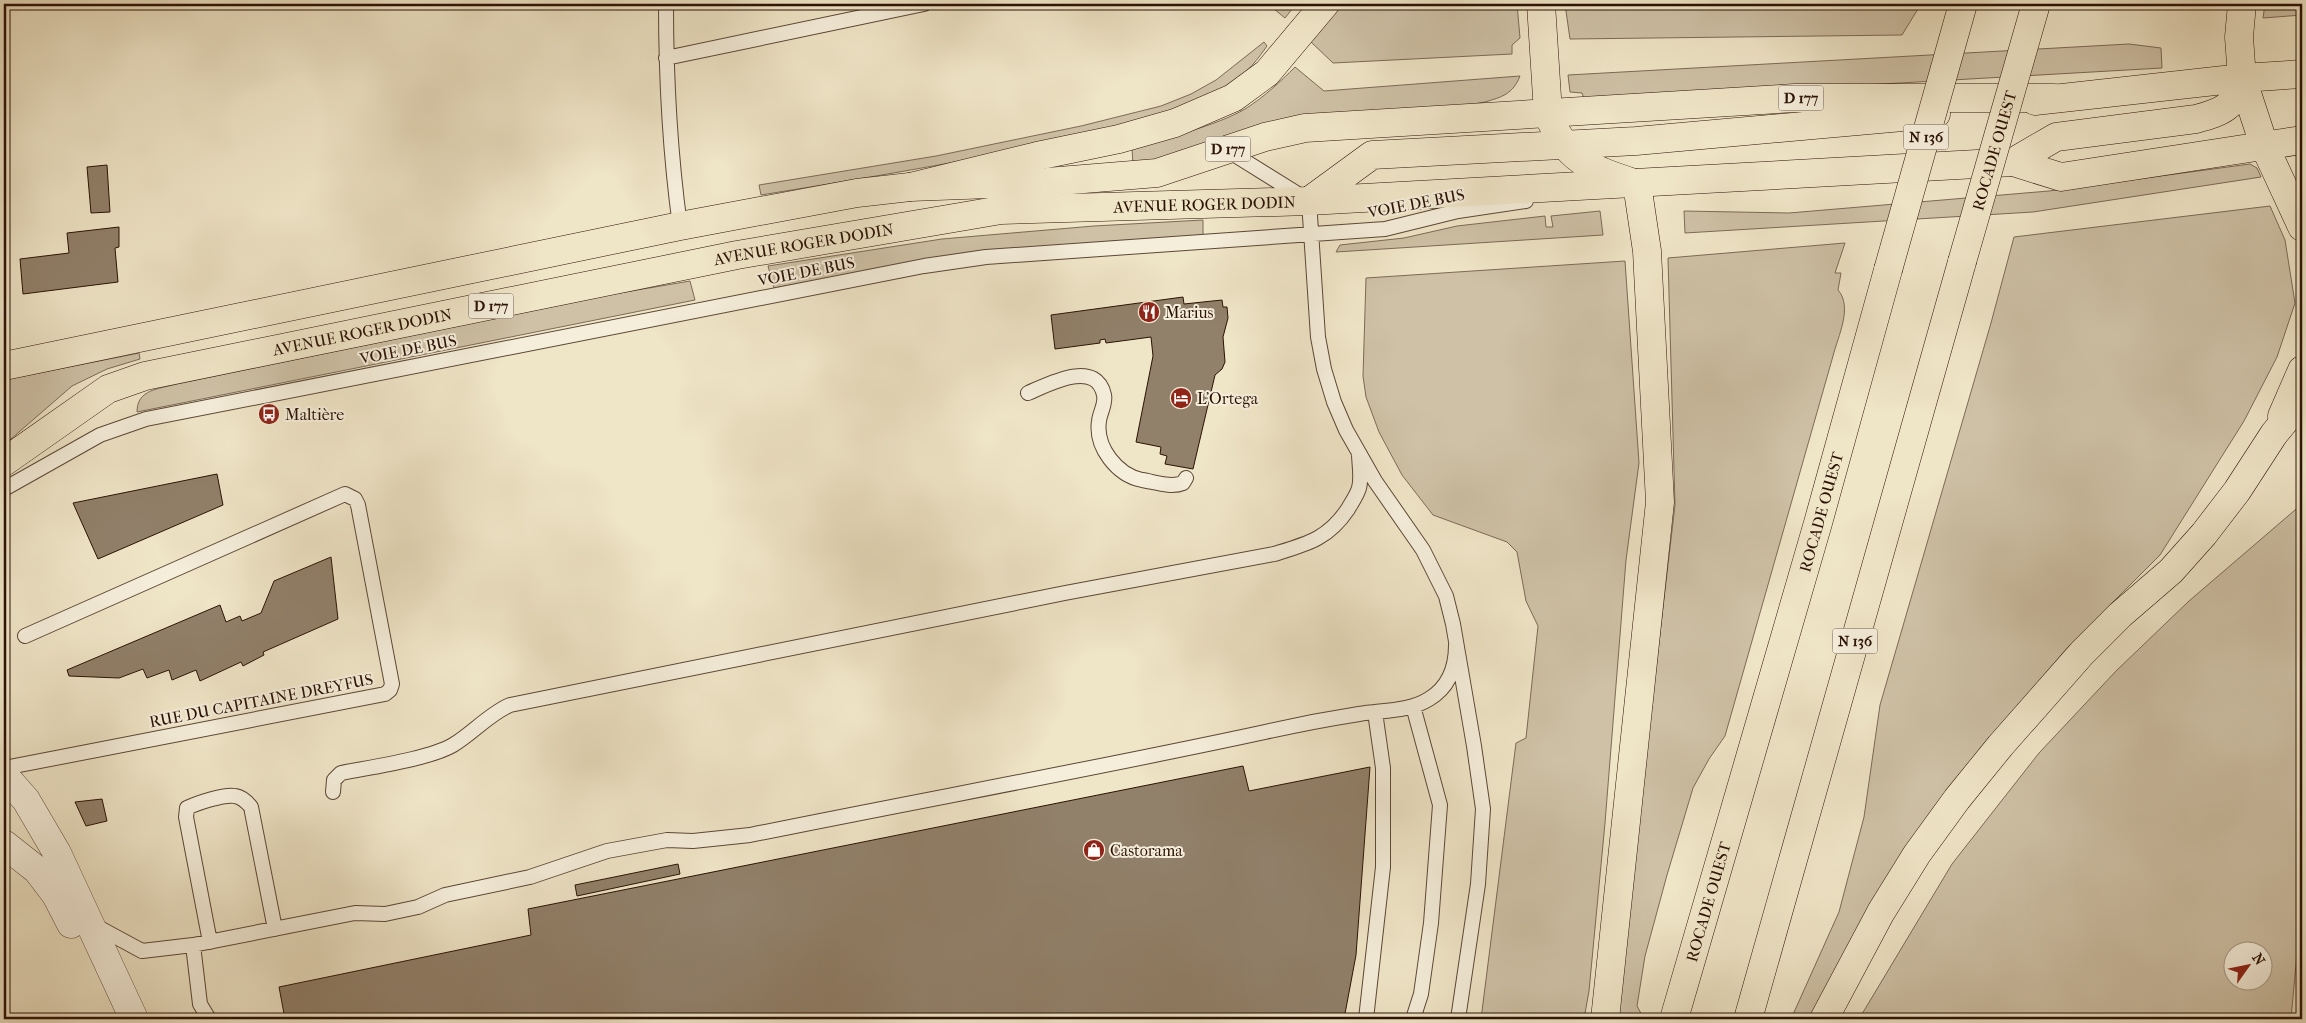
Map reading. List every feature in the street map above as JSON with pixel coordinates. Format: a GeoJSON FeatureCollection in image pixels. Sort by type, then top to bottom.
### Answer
{"type":"FeatureCollection","features":[{"type":"Feature","properties":{"kind":"main road"},"geometry":{"type":"LineString","coordinates":[[910,187],[1037,156],[1119,139],[1175,123],[1233,98],[1267,73],[1325,4]]}},
{"type":"Feature","properties":{"kind":"main road"},"geometry":{"type":"LineString","coordinates":[[1540,4],[1548,113],[1555,130],[1564,145],[1595,170],[1636,184]]}},
{"type":"Feature","properties":{"kind":"main road","name":"ROCADE OUEST"},"geometry":{"type":"LineString","coordinates":[[1674,1019],[1818,523],[1963,4]]}},
{"type":"Feature","properties":{"kind":"main road","name":"ROCADE OUEST"},"geometry":{"type":"LineString","coordinates":[[1748,1019],[2036,4]]}},
{"type":"Feature","properties":{"kind":"main road"},"geometry":{"type":"LineString","coordinates":[[2242,4],[2239,37],[2242,78],[2264,145],[2302,227]]}},
{"type":"Feature","properties":{"kind":"main road"},"geometry":{"type":"LineString","coordinates":[[2242,78],[2302,74]]}},
{"type":"Feature","properties":{"kind":"main road"},"geometry":{"type":"LineString","coordinates":[[2013,162],[2056,137],[2196,119],[2218,113],[2230,104],[2239,93],[2242,78]]}},
{"type":"Feature","properties":{"kind":"main road","name":"D 177"},"geometry":{"type":"LineString","coordinates":[[1548,113],[1795,98],[2054,98],[2242,78]]}},
{"type":"Feature","properties":{"kind":"main road"},"geometry":{"type":"LineString","coordinates":[[1310,201],[1372,155],[1636,141],[1995,108],[2054,98]]}},
{"type":"Feature","properties":{"kind":"main road","name":"AVENUE ROGER DODIN"},"geometry":{"type":"LineString","coordinates":[[4,366],[680,226],[857,193],[910,187],[1047,182],[1157,174],[1265,137],[1305,128],[1548,113]]}},
{"type":"Feature","properties":{"kind":"main road","name":"D 177"},"geometry":{"type":"LineString","coordinates":[[1636,184],[2013,162],[2061,177],[2302,140]]}},
{"type":"Feature","properties":{"kind":"main road"},"geometry":{"type":"LineString","coordinates":[[1606,1019],[1660,502],[1647,252],[1636,184],[1636,141]]}},
{"type":"Feature","properties":{"kind":"main road","name":"AVENUE ROGER DODIN"},"geometry":{"type":"LineString","coordinates":[[4,462],[108,389],[145,376],[737,255],[1001,210],[1310,201],[1636,184]]}},
{"type":"Feature","properties":{"kind":"main road"},"geometry":{"type":"LineString","coordinates":[[2274,434],[2302,370]]}},
{"type":"Feature","properties":{"kind":"main road"},"geometry":{"type":"LineString","coordinates":[[1824,1019],[1881,912],[1917,854],[1957,799],[2000,746],[2082,653],[2171,571],[2204,534],[2237,491],[2274,434],[2302,400]]}},
{"type":"Feature","properties":{"kind":"street"},"geometry":{"type":"LineString","coordinates":[[4,775],[15,805],[57,853],[134,1019]]}},
{"type":"Feature","properties":{"kind":"street"},"geometry":{"type":"LineString","coordinates":[[4,844],[37,870],[56,894],[118,1019]]}},
{"type":"Feature","properties":{"kind":"lane"},"geometry":{"type":"LineString","coordinates":[[666,4],[666,58],[675,189],[680,226]]}},
{"type":"Feature","properties":{"kind":"lane"},"geometry":{"type":"LineString","coordinates":[[666,58],[924,4]]}},
{"type":"Feature","properties":{"kind":"lane"},"geometry":{"type":"LineString","coordinates":[[1227,150],[1310,201],[1318,337],[1324,369],[1334,402],[1375,481],[1414,534],[1446,596],[1474,746],[1483,810],[1478,884],[1458,1019]]}},
{"type":"Feature","properties":{"kind":"lane","name":"VOIE DE BUS"},"geometry":{"type":"LineString","coordinates":[[4,489],[100,435],[146,419],[924,266],[986,257],[1385,229],[1458,211],[1636,184]]}},
{"type":"Feature","properties":{"kind":"lane"},"geometry":{"type":"LineString","coordinates":[[1028,393],[1062,378],[1076,376],[1094,379],[1104,395],[1104,406],[1099,421],[1100,436],[1108,459],[1122,472],[1137,479],[1176,486],[1183,483],[1186,478]]}},
{"type":"Feature","properties":{"kind":"lane"},"geometry":{"type":"LineString","coordinates":[[333,792],[334,780],[341,773],[432,754],[459,740],[500,710],[510,705],[1056,595],[1274,554],[1296,547],[1317,540],[1332,530],[1344,514],[1360,488],[1359,453]]}},
{"type":"Feature","properties":{"kind":"lane","name":"RUE DU CAPITAINE DREYFUS"},"geometry":{"type":"LineString","coordinates":[[4,768],[385,694],[390,690],[392,684],[358,505],[355,499],[345,494],[25,636]]}},
{"type":"Feature","properties":{"kind":"lane"},"geometry":{"type":"LineString","coordinates":[[88,922],[142,951],[210,942],[355,913],[385,914],[418,907],[445,895],[530,877],[607,851],[667,840],[693,841],[750,835],[1265,732],[1413,706],[1428,700],[1441,690],[1451,678],[1456,662],[1456,645]]}},
{"type":"Feature","properties":{"kind":"lane"},"geometry":{"type":"LineString","coordinates":[[1413,706],[1440,805],[1431,923],[1421,994],[1413,1019]]}},
{"type":"Feature","properties":{"kind":"lane"},"geometry":{"type":"LineString","coordinates":[[1366,1019],[1383,867],[1383,768],[1375,712]]}},
{"type":"Feature","properties":{"kind":"lane"},"geometry":{"type":"LineString","coordinates":[[210,942],[186,817],[187,808],[196,803],[234,795],[244,799],[251,808],[275,929]]}},
{"type":"Feature","properties":{"kind":"lane"},"geometry":{"type":"LineString","coordinates":[[193,945],[200,1004],[209,1019]]}},
{"type":"Feature","properties":{"kind":"shaded area"},"geometry":{"type":"Polygon","coordinates":[[[1268,4],[1296,4],[1285,18],[1268,4]]]}},
{"type":"Feature","properties":{"kind":"shaded area"},"geometry":{"type":"Polygon","coordinates":[[[1341,4],[1517,4],[1520,38],[1512,45],[1512,54],[1333,63],[1311,42],[1341,4]]]}},
{"type":"Feature","properties":{"kind":"shaded area"},"geometry":{"type":"Polygon","coordinates":[[[1565,4],[1921,4],[1902,35],[1570,39],[1565,4]]]}},
{"type":"Feature","properties":{"kind":"shaded area"},"geometry":{"type":"Polygon","coordinates":[[[2142,4],[2223,4],[2223,7],[2142,4]]]}},
{"type":"Feature","properties":{"kind":"shaded area"},"geometry":{"type":"Polygon","coordinates":[[[2265,4],[2302,4],[2302,15],[2263,18],[2265,4]]]}},
{"type":"Feature","properties":{"kind":"shaded area"},"geometry":{"type":"Polygon","coordinates":[[[1264,42],[1267,46],[1248,70],[1239,78],[1211,94],[1163,115],[1113,129],[1002,153],[761,195],[759,185],[936,156],[1081,126],[1161,106],[1191,94],[1216,80],[1264,42]]]}},
{"type":"Feature","properties":{"kind":"shaded area"},"geometry":{"type":"Polygon","coordinates":[[[2129,44],[2161,48],[2162,68],[1585,101],[1582,93],[1570,92],[1568,75],[2129,44]]]}},
{"type":"Feature","properties":{"kind":"shaded area"},"geometry":{"type":"Polygon","coordinates":[[[1295,67],[1324,91],[1520,76],[1514,87],[1506,94],[1485,102],[1189,152],[1133,165],[1132,148],[1190,131],[1233,115],[1259,99],[1295,67]]]}},
{"type":"Feature","properties":{"kind":"shaded area"},"geometry":{"type":"Polygon","coordinates":[[[2250,164],[2257,168],[2261,177],[2033,212],[1685,233],[1684,211],[1789,213],[2049,191],[2250,164]]]}},
{"type":"Feature","properties":{"kind":"shaded area"},"geometry":{"type":"Polygon","coordinates":[[[2270,206],[2285,240],[2295,303],[2277,357],[2244,421],[2160,555],[2067,648],[1998,729],[1812,1019],[1791,1019],[1839,912],[1864,817],[1880,705],[1991,323],[2014,237],[2270,206]]]}},
{"type":"Feature","properties":{"kind":"shaded area"},"geometry":{"type":"Polygon","coordinates":[[[1600,211],[1603,235],[1336,252],[1340,245],[1404,238],[1457,226],[1545,216],[1546,227],[1553,227],[1551,216],[1600,211]]]}},
{"type":"Feature","properties":{"kind":"shaded area"},"geometry":{"type":"Polygon","coordinates":[[[1203,220],[1203,239],[873,270],[774,288],[768,266],[942,239],[1094,226],[1203,220]]]}},
{"type":"Feature","properties":{"kind":"shaded area"},"geometry":{"type":"Polygon","coordinates":[[[1845,243],[1835,273],[1841,273],[1838,290],[1842,297],[1844,313],[1841,331],[1725,736],[1709,759],[1693,788],[1667,875],[1645,956],[1637,1006],[1644,1019],[1615,1019],[1675,505],[1668,258],[1845,243]]]}},
{"type":"Feature","properties":{"kind":"shaded area"},"geometry":{"type":"Polygon","coordinates":[[[1625,261],[1639,463],[1626,560],[1605,823],[1589,991],[1584,1019],[1481,1019],[1516,743],[1526,738],[1538,626],[1526,601],[1517,552],[1507,542],[1433,515],[1402,475],[1379,432],[1366,397],[1363,376],[1366,278],[1625,261]]]}},
{"type":"Feature","properties":{"kind":"shaded area"},"geometry":{"type":"Polygon","coordinates":[[[690,281],[695,300],[137,412],[138,404],[145,394],[163,387],[608,295],[690,281]]]}},
{"type":"Feature","properties":{"kind":"shaded area"},"geometry":{"type":"Polygon","coordinates":[[[139,353],[140,359],[107,369],[72,386],[4,445],[4,380],[139,353]]]}},
{"type":"Feature","properties":{"kind":"shaded area"},"geometry":{"type":"Polygon","coordinates":[[[2302,504],[2302,899],[2291,1019],[1859,1019],[1952,864],[2039,753],[2116,671],[2189,601],[2302,504]]]}},
{"type":"Feature","properties":{"kind":"building"},"geometry":{"type":"Polygon","coordinates":[[[107,165],[110,212],[91,213],[87,167],[107,165]]]}},
{"type":"Feature","properties":{"kind":"building"},"geometry":{"type":"Polygon","coordinates":[[[119,227],[119,247],[115,248],[118,282],[23,294],[20,259],[69,253],[67,233],[119,227]]]}},
{"type":"Feature","properties":{"kind":"building"},"geometry":{"type":"Polygon","coordinates":[[[4,272],[9,295],[4,296],[4,272]]]}},
{"type":"Feature","properties":{"kind":"building"},"geometry":{"type":"Polygon","coordinates":[[[1183,297],[1184,304],[1222,300],[1223,307],[1227,307],[1228,318],[1223,337],[1225,362],[1222,369],[1215,375],[1193,469],[1165,464],[1167,456],[1160,454],[1161,447],[1136,442],[1153,356],[1151,337],[1106,343],[1105,339],[1100,340],[1100,343],[1055,349],[1051,315],[1183,297]]]}},
{"type":"Feature","properties":{"kind":"building"},"geometry":{"type":"Polygon","coordinates":[[[217,474],[223,505],[98,559],[73,503],[217,474]]]}},
{"type":"Feature","properties":{"kind":"building"},"geometry":{"type":"Polygon","coordinates":[[[331,557],[338,619],[263,652],[264,655],[243,666],[241,662],[200,681],[196,670],[172,680],[169,670],[147,678],[143,669],[119,678],[69,676],[67,670],[220,605],[226,622],[240,616],[242,621],[261,613],[274,581],[331,557]]]}},
{"type":"Feature","properties":{"kind":"building","name":"Castorama"},"geometry":{"type":"Polygon","coordinates":[[[1243,766],[1249,791],[1370,767],[1356,955],[1344,1019],[285,1019],[279,987],[531,935],[528,909],[1243,766]]]}},
{"type":"Feature","properties":{"kind":"building"},"geometry":{"type":"Polygon","coordinates":[[[102,799],[107,821],[86,826],[75,802],[102,799]]]}},
{"type":"Feature","properties":{"kind":"building"},"geometry":{"type":"Polygon","coordinates":[[[678,864],[680,874],[577,896],[575,885],[678,864]]]}},
{"type":"Feature","properties":{"kind":"place","name":"Marius"},"geometry":{"type":"Point","coordinates":[1149,312]}},
{"type":"Feature","properties":{"kind":"place","name":"L'Ortega"},"geometry":{"type":"Point","coordinates":[1181,398]}},
{"type":"Feature","properties":{"kind":"place","name":"Maltière"},"geometry":{"type":"Point","coordinates":[269,414]}},
{"type":"Feature","properties":{"kind":"place","name":"Castorama"},"geometry":{"type":"Point","coordinates":[1094,850]}}]}
